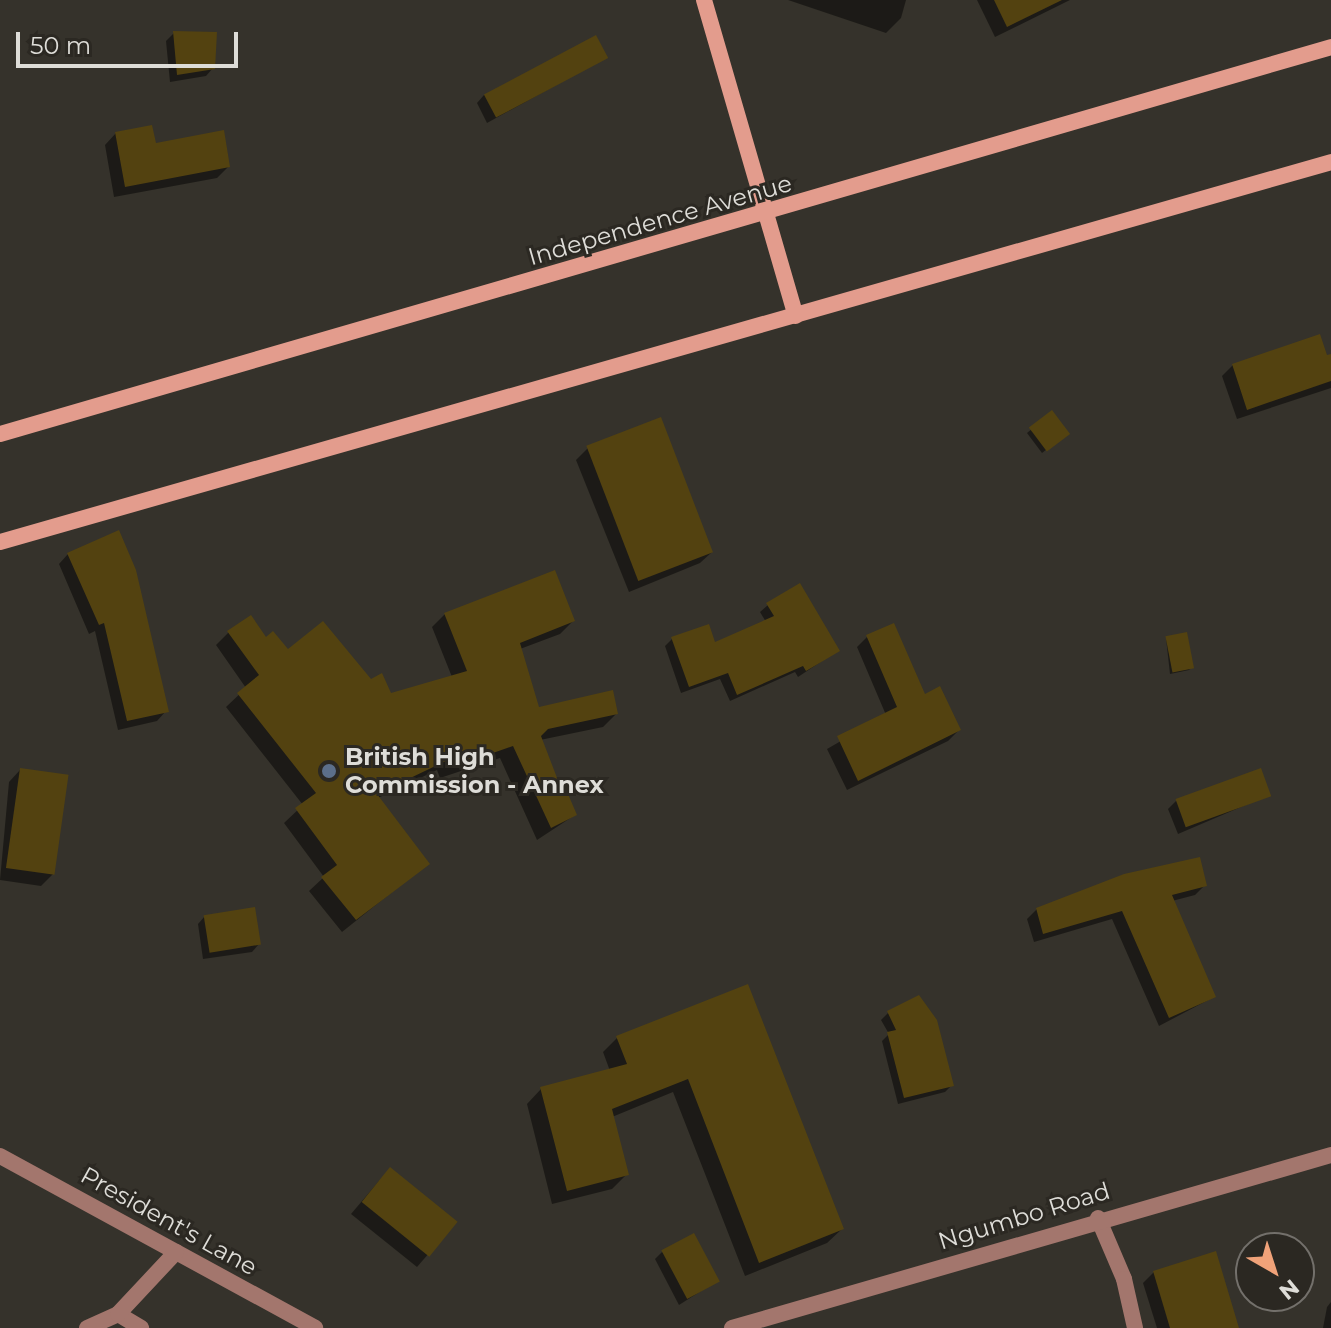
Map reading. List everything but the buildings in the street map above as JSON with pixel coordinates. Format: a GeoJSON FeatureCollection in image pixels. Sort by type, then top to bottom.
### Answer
{"type":"FeatureCollection","features":[{"type":"Feature","properties":{"kind":"main road"},"geometry":{"type":"LineString","coordinates":[[704,0],[769,214],[796,316]]}},
{"type":"Feature","properties":{"kind":"main road","name":"Independence Avenue"},"geometry":{"type":"LineString","coordinates":[[0,434],[769,214],[1331,47]]}},
{"type":"Feature","properties":{"kind":"main road"},"geometry":{"type":"LineString","coordinates":[[0,542],[1331,162]]}},
{"type":"Feature","properties":{"kind":"street","name":"Ngumbo Road"},"geometry":{"type":"LineString","coordinates":[[732,1328],[1098,1218],[1331,1155]]}},
{"type":"Feature","properties":{"kind":"street","name":"President's Lane"},"geometry":{"type":"LineString","coordinates":[[0,1156],[315,1328]]}},
{"type":"Feature","properties":{"kind":"street"},"geometry":{"type":"LineString","coordinates":[[1098,1218],[1124,1279],[1135,1328]]}},
{"type":"Feature","properties":{"kind":"street"},"geometry":{"type":"LineString","coordinates":[[87,1328],[118,1314],[176,1252]]}},
{"type":"Feature","properties":{"kind":"street"},"geometry":{"type":"LineString","coordinates":[[118,1314],[141,1328]]}},
{"type":"Feature","properties":{"kind":"place","name":"British High Commission - Annex"},"geometry":{"type":"Point","coordinates":[329,771]}}]}
